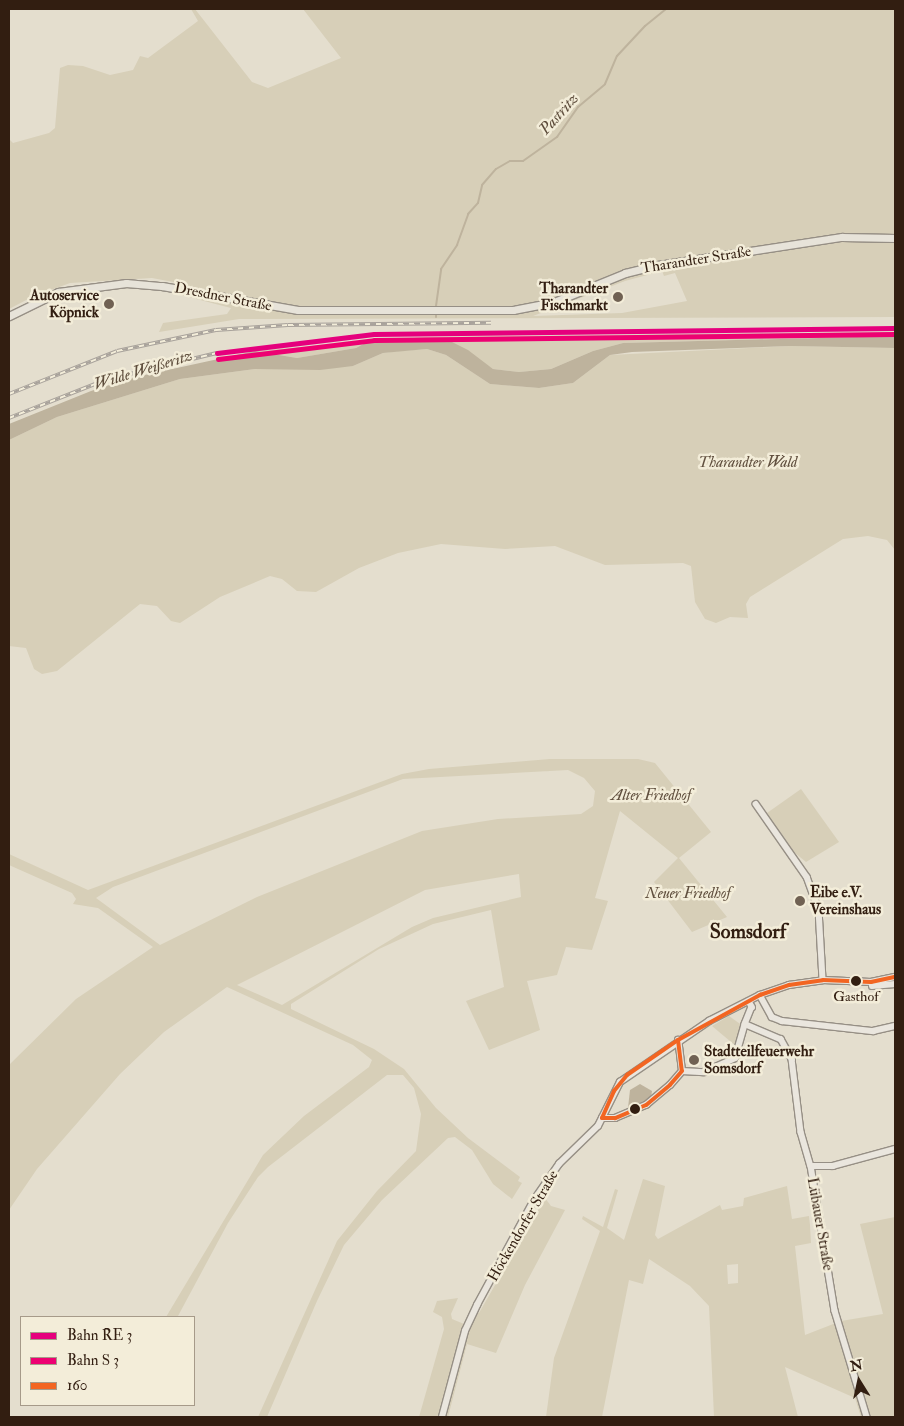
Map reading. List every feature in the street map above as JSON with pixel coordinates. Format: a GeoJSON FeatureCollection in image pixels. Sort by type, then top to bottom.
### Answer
{"type":"FeatureCollection","features":[{"type":"Feature","properties":{"kind":"main road","name":"Tharandter Straße"},"geometry":{"type":"LineString","coordinates":[[444,310],[521,309],[554,302],[625,273],[658,265],[842,237],[895,238]]}},
{"type":"Feature","properties":{"kind":"main road","name":"Dresdner Straße"},"geometry":{"type":"LineString","coordinates":[[9,316],[58,292],[126,283],[162,286],[282,309],[444,310]]}},
{"type":"Feature","properties":{"kind":"street"},"geometry":{"type":"LineString","coordinates":[[756,804],[792,852],[810,885],[819,910],[823,980]]}},
{"type":"Feature","properties":{"kind":"street","name":"Höckendorfer Straße"},"geometry":{"type":"LineString","coordinates":[[442,1417],[465,1331],[477,1305],[545,1184],[602,1118],[620,1082],[678,1040],[760,995],[789,985],[823,980],[871,982],[895,977]]}},
{"type":"Feature","properties":{"kind":"street"},"geometry":{"type":"LineString","coordinates":[[872,986],[895,984]]}},
{"type":"Feature","properties":{"kind":"street"},"geometry":{"type":"LineString","coordinates":[[760,995],[772,1017],[782,1021],[873,1031],[895,1026]]}},
{"type":"Feature","properties":{"kind":"street"},"geometry":{"type":"LineString","coordinates":[[602,1118],[615,1118],[646,1105],[682,1071],[704,1072],[735,1058],[752,1007],[749,1001]]}},
{"type":"Feature","properties":{"kind":"street","name":"Lübauer Straße"},"geometry":{"type":"LineString","coordinates":[[746,1024],[781,1040],[788,1047],[801,1132],[811,1166],[835,1311],[867,1417]]}},
{"type":"Feature","properties":{"kind":"street"},"geometry":{"type":"LineString","coordinates":[[678,1040],[682,1071]]}},
{"type":"Feature","properties":{"kind":"street","name":"Lübauer Straße"},"geometry":{"type":"LineString","coordinates":[[811,1166],[834,1166],[895,1149]]}},
{"type":"Feature","properties":{"kind":"green space"},"geometry":{"type":"Polygon","coordinates":[[[191,9],[195,9],[252,82],[268,88],[341,58],[303,9],[895,9],[895,317],[239,319],[159,332],[163,323],[227,314],[231,308],[181,295],[184,284],[152,278],[70,283],[32,297],[9,309],[9,139],[13,143],[49,133],[55,128],[60,68],[68,65],[83,66],[110,75],[133,70],[140,56],[148,58],[198,21],[191,9]],[[662,271],[625,281],[533,316],[622,313],[687,301],[675,273],[664,276],[662,271]]]}},
{"type":"Feature","properties":{"kind":"green space"},"geometry":{"type":"Polygon","coordinates":[[[895,332],[895,336],[623,343],[593,351],[551,369],[519,372],[493,369],[448,340],[414,337],[895,332]]]}},
{"type":"Feature","properties":{"kind":"green space"},"geometry":{"type":"Polygon","coordinates":[[[369,341],[356,348],[297,358],[255,351],[369,341]]]}},
{"type":"Feature","properties":{"kind":"green space","name":"Tharandter Wald"},"geometry":{"type":"Polygon","coordinates":[[[791,346],[895,348],[895,550],[887,540],[868,536],[843,539],[750,597],[746,604],[748,618],[730,617],[716,623],[705,619],[695,602],[691,566],[683,563],[605,565],[555,546],[505,549],[441,544],[398,553],[359,568],[316,592],[297,591],[282,579],[270,576],[220,597],[180,623],[171,621],[157,606],[140,604],[57,671],[42,674],[34,669],[26,648],[9,646],[9,440],[57,417],[180,379],[255,369],[353,366],[383,353],[399,351],[427,349],[446,355],[490,384],[539,388],[573,383],[610,355],[791,346]]]}},
{"type":"Feature","properties":{"kind":"green space"},"geometry":{"type":"Polygon","coordinates":[[[550,759],[638,759],[655,763],[711,832],[679,858],[727,917],[692,932],[654,882],[678,858],[620,811],[595,898],[608,901],[592,950],[566,947],[557,975],[527,981],[540,1030],[489,1050],[466,1001],[504,987],[491,910],[433,924],[379,949],[291,1004],[291,1009],[374,1049],[404,1069],[436,1108],[468,1138],[520,1177],[518,1181],[522,1183],[512,1199],[493,1184],[472,1150],[455,1137],[448,1138],[382,1200],[344,1245],[317,1301],[267,1417],[258,1417],[337,1241],[377,1191],[416,1151],[421,1114],[414,1088],[403,1075],[387,1075],[268,1167],[258,1177],[228,1223],[178,1316],[167,1316],[263,1155],[304,1116],[369,1067],[372,1060],[353,1045],[227,987],[164,1032],[120,1074],[37,1169],[9,1210],[9,1065],[76,999],[153,947],[98,908],[73,904],[76,899],[72,893],[9,865],[9,854],[88,890],[402,774],[429,769],[550,759]],[[568,770],[403,779],[113,887],[96,898],[160,945],[257,897],[422,831],[498,819],[581,814],[593,806],[595,791],[584,778],[568,770]],[[519,874],[425,890],[237,985],[282,1005],[412,927],[433,918],[521,897],[519,874]]]}},
{"type":"Feature","properties":{"kind":"green space"},"geometry":{"type":"Polygon","coordinates":[[[801,789],[839,842],[806,862],[789,848],[767,813],[801,789]]]}},
{"type":"Feature","properties":{"kind":"green space"},"geometry":{"type":"Polygon","coordinates":[[[729,1016],[743,1026],[737,1047],[712,1026],[729,1016]]]}},
{"type":"Feature","properties":{"kind":"green space"},"geometry":{"type":"Polygon","coordinates":[[[643,1179],[665,1186],[655,1235],[658,1239],[720,1205],[722,1210],[743,1206],[744,1198],[787,1186],[792,1219],[809,1216],[811,1243],[795,1246],[805,1335],[841,1321],[883,1314],[860,1224],[895,1217],[895,1417],[861,1417],[855,1398],[785,1367],[798,1417],[714,1417],[709,1306],[690,1286],[649,1259],[643,1284],[629,1280],[602,1417],[546,1417],[554,1358],[600,1231],[582,1219],[583,1216],[603,1227],[615,1189],[618,1190],[607,1228],[624,1240],[643,1179]],[[738,1264],[727,1265],[728,1284],[738,1283],[738,1264]]]}},
{"type":"Feature","properties":{"kind":"green space"},"geometry":{"type":"Polygon","coordinates":[[[545,1198],[551,1206],[565,1210],[525,1285],[496,1353],[467,1344],[448,1417],[419,1417],[444,1329],[442,1317],[433,1312],[437,1301],[458,1298],[451,1314],[452,1319],[464,1324],[470,1310],[479,1313],[545,1198]]]}},
{"type":"Feature","properties":{"kind":"shaded area"},"geometry":{"type":"Polygon","coordinates":[[[895,336],[895,348],[791,346],[632,352],[610,355],[573,383],[539,388],[490,384],[446,355],[427,349],[383,353],[353,366],[320,370],[255,369],[180,379],[57,417],[9,440],[9,424],[91,391],[131,378],[255,351],[297,358],[356,348],[369,341],[436,339],[448,340],[468,350],[493,369],[519,372],[551,369],[593,351],[623,343],[895,336]]]}},
{"type":"Feature","properties":{"kind":"shaded area"},"geometry":{"type":"Polygon","coordinates":[[[640,1084],[652,1091],[651,1098],[628,1108],[630,1090],[640,1084]]]}},
{"type":"Feature","properties":{"kind":"waterway","name":"Pastritz"},"geometry":{"type":"LineString","coordinates":[[436,306],[441,269],[457,245],[468,214],[478,203],[482,185],[496,169],[510,161],[523,161],[557,137],[578,107],[605,84],[617,56],[645,26],[666,9]]}},
{"type":"Feature","properties":{"kind":"railway"},"geometry":{"type":"LineString","coordinates":[[9,394],[117,351],[216,330],[288,325],[491,323]]}},
{"type":"Feature","properties":{"kind":"railway"},"geometry":{"type":"LineString","coordinates":[[9,418],[105,380],[217,353]]}},
{"type":"Feature","properties":{"kind":"transit line"},"geometry":{"type":"LineString","coordinates":[[217,353],[374,334],[895,328]]}},
{"type":"Feature","properties":{"kind":"transit line"},"geometry":{"type":"LineString","coordinates":[[218,359],[374,340],[895,334]]}},
{"type":"Feature","properties":{"kind":"transit line","name":"160"},"geometry":{"type":"LineString","coordinates":[[678,1040],[760,995],[789,985],[823,980],[871,982],[895,977]]}},
{"type":"Feature","properties":{"kind":"transit line","name":"160"},"geometry":{"type":"LineString","coordinates":[[678,1040],[682,1071],[670,1085],[646,1105],[615,1118],[602,1118],[614,1091],[627,1075],[678,1040]]}},
{"type":"Feature","properties":{"kind":"place","name":"Tharandter Fischmarkt"},"geometry":{"type":"Point","coordinates":[618,297]}},
{"type":"Feature","properties":{"kind":"place","name":"Autoservice Köpnick"},"geometry":{"type":"Point","coordinates":[109,304]}},
{"type":"Feature","properties":{"kind":"place","name":"Eibe e.V. Vereinshaus"},"geometry":{"type":"Point","coordinates":[800,901]}},
{"type":"Feature","properties":{"kind":"place","name":"Gasthof"},"geometry":{"type":"Point","coordinates":[856,981]}},
{"type":"Feature","properties":{"kind":"place","name":"Stadtteilfeuerwehr Somsdorf"},"geometry":{"type":"Point","coordinates":[694,1060]}},
{"type":"Feature","properties":{"kind":"district","name":"Somsdorf"},"geometry":{"type":"Point","coordinates":[748,931]}},
{"type":"Feature","properties":{"kind":"water label","name":"Wilde Weißeritz"},"geometry":{"type":"Point","coordinates":[143,370]}},
{"type":"Feature","properties":{"kind":"park label","name":"Alter Friedhof"},"geometry":{"type":"Point","coordinates":[651,796]}},
{"type":"Feature","properties":{"kind":"park label","name":"Neuer Friedhof"},"geometry":{"type":"Point","coordinates":[688,894]}}]}
